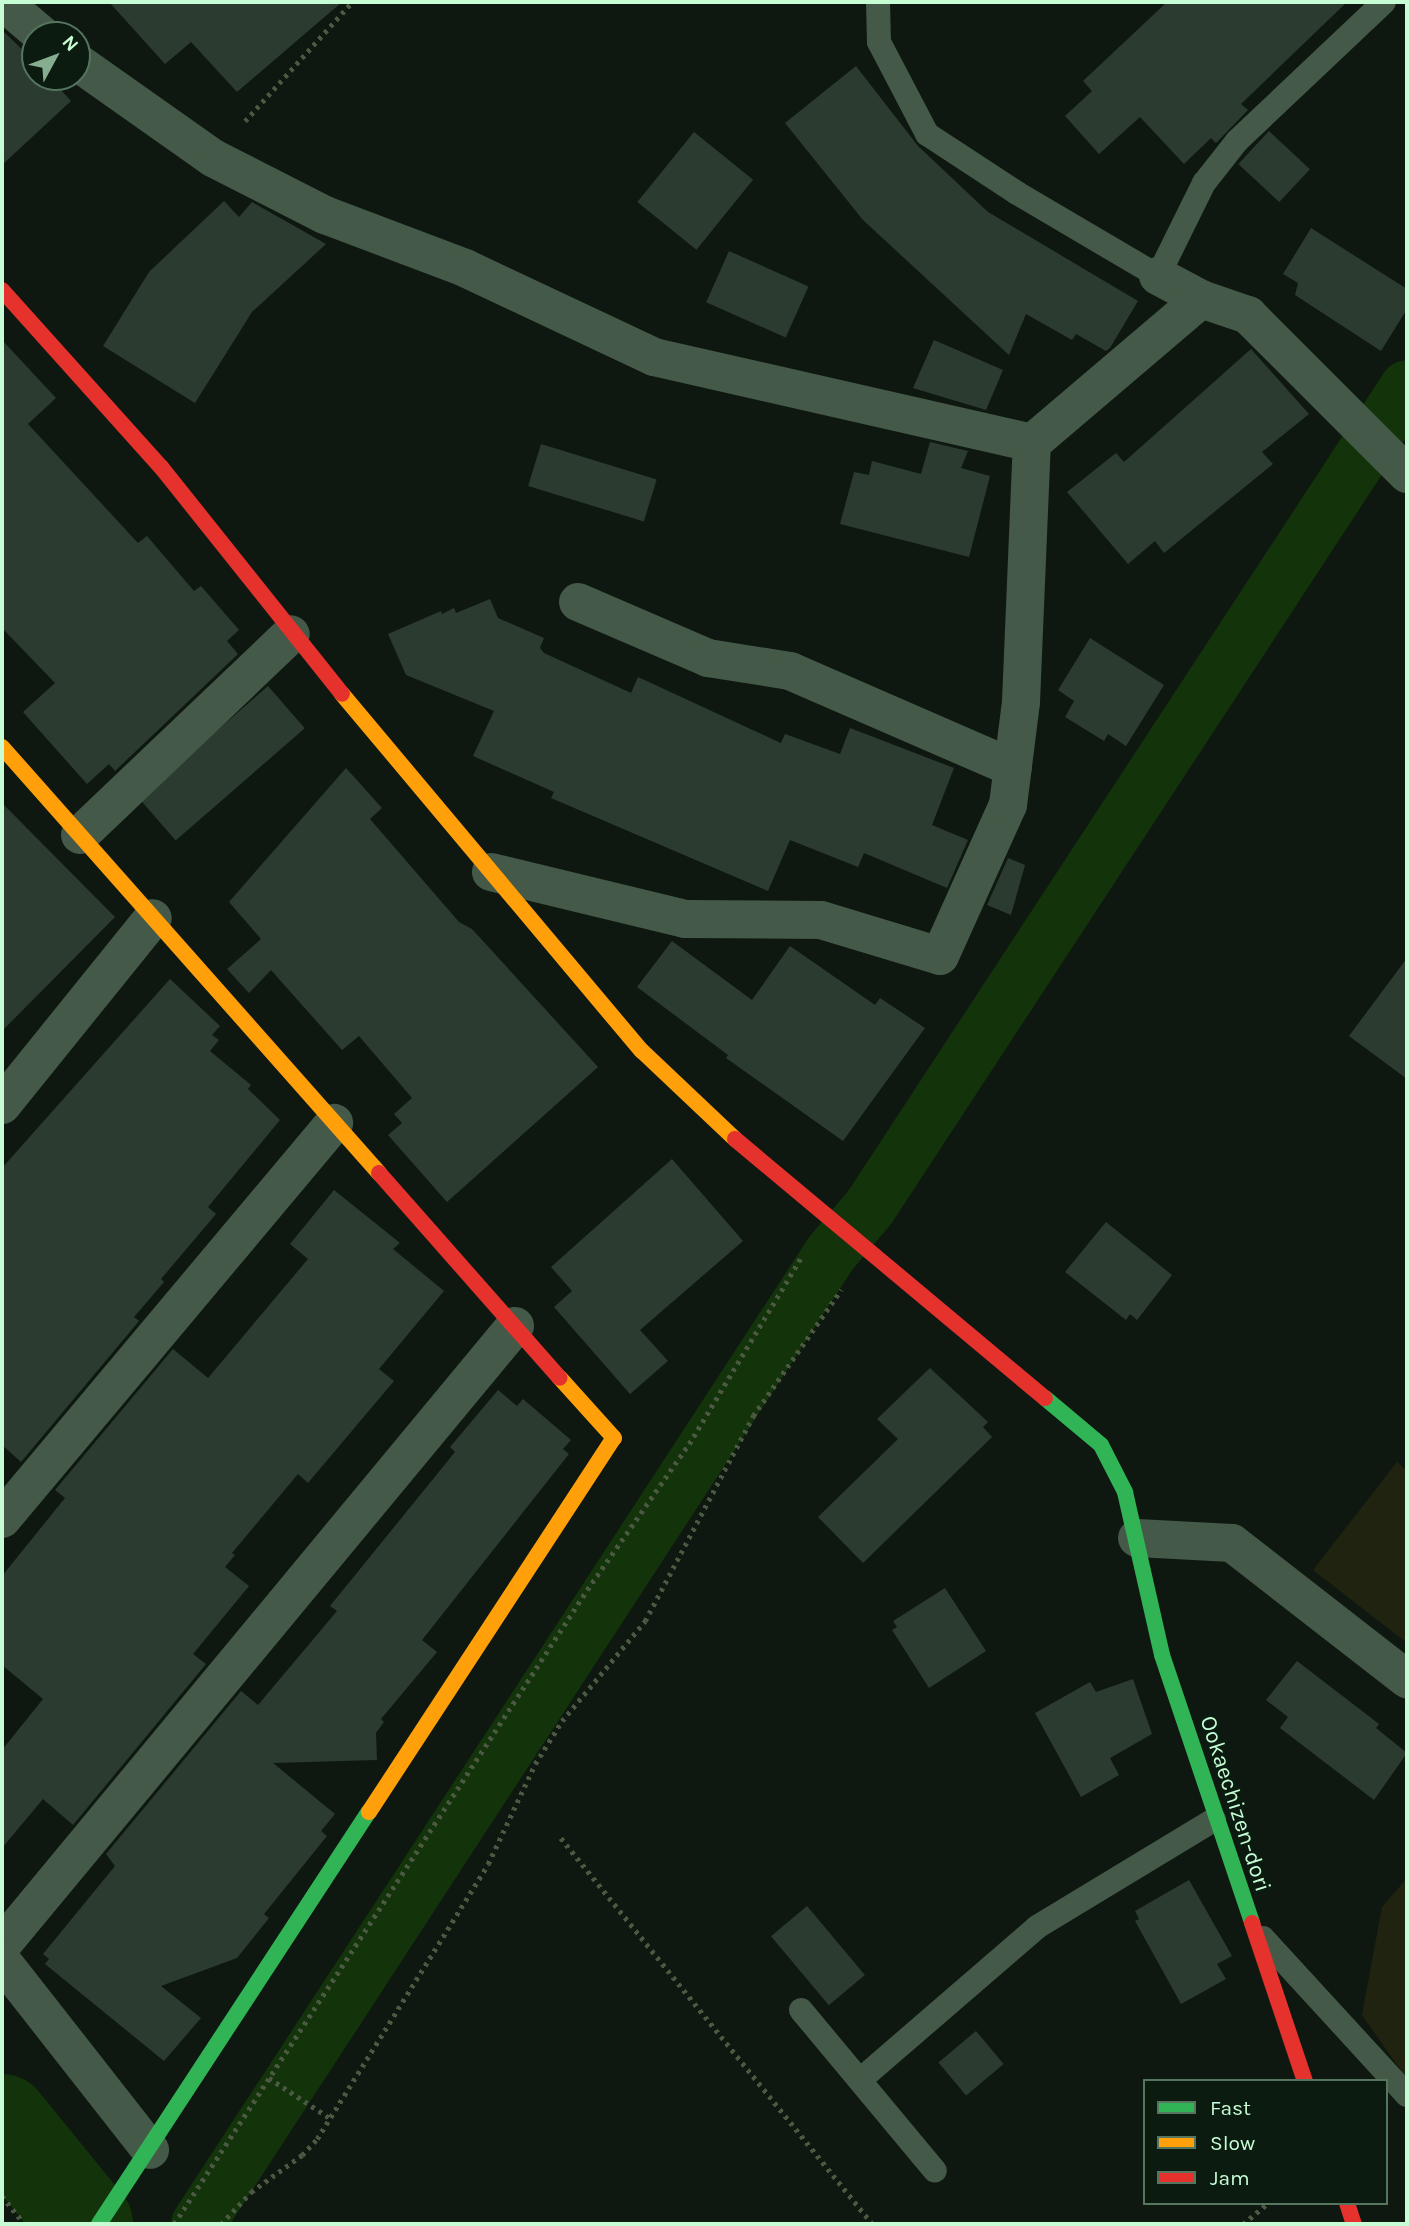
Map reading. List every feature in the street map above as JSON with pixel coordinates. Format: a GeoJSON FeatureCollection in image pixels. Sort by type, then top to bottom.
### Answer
{"type":"FeatureCollection","features":[{"type":"Feature","properties":{"kind":"street"},"geometry":{"type":"LineString","coordinates":[[3,2],[25,21]]}},
{"type":"Feature","properties":{"kind":"street"},"geometry":{"type":"LineString","coordinates":[[91,72],[213,158],[325,215],[465,268],[654,357],[1032,443]]}},
{"type":"Feature","properties":{"kind":"street"},"geometry":{"type":"LineString","coordinates":[[1158,276],[1200,299],[1248,315],[1396,462]]}},
{"type":"Feature","properties":{"kind":"street","name":"Ookaechizen-dori"},"geometry":{"type":"LineString","coordinates":[[2,290],[161,467],[291,634],[642,1051],[753,1156],[1101,1445],[1125,1492],[1163,1655],[1214,1820],[1304,2079]]}},
{"type":"Feature","properties":{"kind":"street"},"geometry":{"type":"LineString","coordinates":[[491,872],[685,919],[821,920],[940,956],[1008,806],[1021,702],[1032,443],[1200,299]]}},
{"type":"Feature","properties":{"kind":"street"},"geometry":{"type":"LineString","coordinates":[[578,602],[708,658],[790,671],[1013,768]]}},
{"type":"Feature","properties":{"kind":"street"},"geometry":{"type":"LineString","coordinates":[[80,835],[291,634]]}},
{"type":"Feature","properties":{"kind":"street"},"geometry":{"type":"LineString","coordinates":[[2,747],[614,1438],[150,2150],[99,2224]]}},
{"type":"Feature","properties":{"kind":"street"},"geometry":{"type":"LineString","coordinates":[[2,1105],[153,918]]}},
{"type":"Feature","properties":{"kind":"street"},"geometry":{"type":"LineString","coordinates":[[2,1519],[334,1123]]}},
{"type":"Feature","properties":{"kind":"street"},"geometry":{"type":"LineString","coordinates":[[2,1945],[515,1326]]}},
{"type":"Feature","properties":{"kind":"street"},"geometry":{"type":"LineString","coordinates":[[1137,1538],[1232,1543],[1407,1679]]}},
{"type":"Feature","properties":{"kind":"street"},"geometry":{"type":"LineString","coordinates":[[2,1961],[150,2150]]}},
{"type":"Feature","properties":{"kind":"street"},"geometry":{"type":"LineString","coordinates":[[1348,2205],[1354,2224]]}},
{"type":"Feature","properties":{"kind":"lane"},"geometry":{"type":"LineString","coordinates":[[878,2],[879,42],[927,134],[1158,276],[1204,183],[1237,141],[1384,2]]}},
{"type":"Feature","properties":{"kind":"lane"},"geometry":{"type":"LineString","coordinates":[[860,2080],[1037,1927],[1214,1820]]}},
{"type":"Feature","properties":{"kind":"lane"},"geometry":{"type":"LineString","coordinates":[[1251,1925],[1407,2095]]}},
{"type":"Feature","properties":{"kind":"lane"},"geometry":{"type":"LineString","coordinates":[[801,2010],[935,2171]]}},
{"type":"Feature","properties":{"kind":"path"},"geometry":{"type":"LineString","coordinates":[[213,158],[352,2]]}},
{"type":"Feature","properties":{"kind":"path"},"geometry":{"type":"LineString","coordinates":[[174,2224],[587,1590],[689,1444],[788,1286],[804,1251]]}},
{"type":"Feature","properties":{"kind":"path"},"geometry":{"type":"LineString","coordinates":[[221,2224],[251,2192],[302,2155],[330,2118],[488,1864],[535,1764],[562,1721],[645,1621],[753,1416],[845,1285]]}},
{"type":"Feature","properties":{"kind":"path"},"geometry":{"type":"LineString","coordinates":[[561,1838],[872,2224]]}},
{"type":"Feature","properties":{"kind":"path"},"geometry":{"type":"LineString","coordinates":[[270,2078],[330,2118]]}},
{"type":"Feature","properties":{"kind":"path"},"geometry":{"type":"LineString","coordinates":[[2,2196],[25,2224]]}},
{"type":"Feature","properties":{"kind":"path"},"geometry":{"type":"LineString","coordinates":[[1243,2224],[1266,2205]]}},
{"type":"Feature","properties":{"kind":"green space"},"geometry":{"type":"Polygon","coordinates":[[[1397,1462],[1407,1471],[1407,1643],[1313,1570],[1397,1462]]]}},
{"type":"Feature","properties":{"kind":"green space"},"geometry":{"type":"Polygon","coordinates":[[[1407,1878],[1407,2079],[1362,2015],[1382,1907],[1407,1878]]]}},
{"type":"Feature","properties":{"kind":"building"},"geometry":{"type":"Polygon","coordinates":[[[109,2],[342,2],[237,92],[191,42],[165,64],[109,2]]]}},
{"type":"Feature","properties":{"kind":"building"},"geometry":{"type":"Polygon","coordinates":[[[1167,2],[1347,2],[1241,104],[1248,110],[1216,143],[1211,138],[1184,164],[1140,117],[1099,154],[1065,116],[1092,91],[1083,81],[1167,2]]]}},
{"type":"Feature","properties":{"kind":"building"},"geometry":{"type":"Polygon","coordinates":[[[2,30],[21,48],[21,91],[62,91],[71,101],[2,165],[2,30]]]}},
{"type":"Feature","properties":{"kind":"building"},"geometry":{"type":"Polygon","coordinates":[[[856,66],[918,146],[988,212],[1138,301],[1110,348],[1106,351],[1076,334],[1072,340],[1026,314],[1009,355],[863,220],[785,123],[856,66]]]}},
{"type":"Feature","properties":{"kind":"building"},"geometry":{"type":"Polygon","coordinates":[[[1269,131],[1310,169],[1279,202],[1238,164],[1269,131]]]}},
{"type":"Feature","properties":{"kind":"building"},"geometry":{"type":"Polygon","coordinates":[[[694,132],[753,180],[696,250],[637,202],[694,132]]]}},
{"type":"Feature","properties":{"kind":"building"},"geometry":{"type":"Polygon","coordinates":[[[224,201],[239,217],[252,202],[326,244],[252,312],[195,403],[103,346],[149,272],[224,201]]]}},
{"type":"Feature","properties":{"kind":"building"},"geometry":{"type":"Polygon","coordinates":[[[1311,228],[1407,289],[1407,309],[1381,351],[1295,295],[1298,283],[1283,274],[1311,228]]]}},
{"type":"Feature","properties":{"kind":"building"},"geometry":{"type":"Polygon","coordinates":[[[729,251],[808,286],[786,338],[706,302],[729,251]]]}},
{"type":"Feature","properties":{"kind":"building"},"geometry":{"type":"Polygon","coordinates":[[[2,340],[56,398],[28,424],[138,543],[147,536],[194,591],[201,586],[239,630],[227,641],[238,654],[115,771],[109,764],[87,784],[23,712],[55,683],[2,628],[2,340]]]}},
{"type":"Feature","properties":{"kind":"building"},"geometry":{"type":"Polygon","coordinates":[[[934,340],[1003,370],[986,410],[913,388],[934,340]]]}},
{"type":"Feature","properties":{"kind":"building"},"geometry":{"type":"Polygon","coordinates":[[[1251,349],[1309,414],[1262,452],[1273,464],[1164,553],[1155,541],[1128,564],[1067,492],[1116,453],[1124,462],[1251,349]]]}},
{"type":"Feature","properties":{"kind":"building"},"geometry":{"type":"Polygon","coordinates":[[[930,442],[968,451],[961,468],[990,476],[969,557],[840,524],[854,472],[869,475],[872,461],[921,474],[930,442]]]}},
{"type":"Feature","properties":{"kind":"building"},"geometry":{"type":"Polygon","coordinates":[[[541,444],[657,479],[644,521],[528,486],[541,444]]]}},
{"type":"Feature","properties":{"kind":"building"},"geometry":{"type":"Polygon","coordinates":[[[490,599],[498,618],[544,638],[540,648],[544,653],[631,693],[638,677],[781,743],[785,734],[840,754],[850,728],[954,768],[932,825],[968,840],[947,888],[864,853],[858,867],[790,840],[768,891],[551,798],[554,792],[473,756],[494,711],[406,675],[388,634],[441,611],[442,614],[454,608],[456,613],[490,599]]]}},
{"type":"Feature","properties":{"kind":"building"},"geometry":{"type":"Polygon","coordinates":[[[1090,638],[1164,685],[1126,746],[1108,734],[1104,741],[1065,717],[1074,701],[1058,690],[1090,638]]]}},
{"type":"Feature","properties":{"kind":"building"},"geometry":{"type":"Polygon","coordinates":[[[268,686],[305,728],[176,840],[139,798],[268,686]]]}},
{"type":"Feature","properties":{"kind":"building"},"geometry":{"type":"Polygon","coordinates":[[[346,768],[382,808],[370,819],[459,922],[472,929],[598,1067],[447,1202],[388,1135],[402,1123],[394,1114],[412,1098],[359,1036],[342,1050],[271,970],[249,993],[227,969],[261,939],[229,902],[346,768]]]}},
{"type":"Feature","properties":{"kind":"building"},"geometry":{"type":"Polygon","coordinates":[[[2,803],[115,917],[2,1031],[2,803]]]}},
{"type":"Feature","properties":{"kind":"building"},"geometry":{"type":"Polygon","coordinates":[[[1008,858],[1025,865],[1011,915],[987,905],[1008,858]]]}},
{"type":"Feature","properties":{"kind":"building"},"geometry":{"type":"Polygon","coordinates":[[[672,941],[752,1000],[790,946],[875,1005],[880,998],[925,1028],[843,1141],[726,1058],[728,1055],[637,987],[672,941]]]}},
{"type":"Feature","properties":{"kind":"building"},"geometry":{"type":"Polygon","coordinates":[[[1407,958],[1407,1079],[1349,1036],[1407,958]]]}},
{"type":"Feature","properties":{"kind":"building"},"geometry":{"type":"Polygon","coordinates":[[[170,979],[220,1026],[212,1035],[219,1040],[210,1051],[251,1085],[248,1089],[280,1120],[208,1207],[216,1214],[161,1279],[164,1282],[134,1317],[139,1321],[21,1462],[2,1445],[2,1168],[170,979]]]}},
{"type":"Feature","properties":{"kind":"building"},"geometry":{"type":"Polygon","coordinates":[[[672,1159],[743,1241],[640,1330],[668,1361],[630,1394],[554,1307],[572,1291],[551,1267],[672,1159]]]}},
{"type":"Feature","properties":{"kind":"building"},"geometry":{"type":"Polygon","coordinates":[[[334,1190],[400,1243],[393,1249],[444,1291],[379,1369],[394,1381],[308,1483],[298,1474],[232,1553],[235,1555],[225,1567],[249,1586],[193,1654],[206,1664],[73,1825],[43,1799],[2,1848],[2,1750],[43,1699],[2,1665],[2,1576],[65,1498],[55,1490],[173,1349],[208,1378],[308,1259],[290,1244],[334,1190]]]}},
{"type":"Feature","properties":{"kind":"building"},"geometry":{"type":"Polygon","coordinates":[[[1106,1222],[1172,1275],[1137,1320],[1130,1314],[1126,1320],[1065,1272],[1106,1222]]]}},
{"type":"Feature","properties":{"kind":"building"},"geometry":{"type":"Polygon","coordinates":[[[930,1368],[988,1422],[983,1427],[992,1437],[863,1563],[818,1517],[898,1439],[877,1419],[930,1368]]]}},
{"type":"Feature","properties":{"kind":"building"},"geometry":{"type":"Polygon","coordinates":[[[498,1390],[517,1406],[523,1399],[571,1440],[563,1449],[569,1454],[422,1640],[437,1652],[381,1719],[384,1722],[376,1733],[377,1760],[273,1763],[335,1814],[321,1831],[327,1836],[264,1914],[269,1918],[237,1958],[161,1986],[201,2018],[164,2061],[45,1964],[49,1959],[43,1954],[115,1866],[106,1854],[241,1691],[258,1705],[337,1611],[330,1606],[455,1452],[450,1447],[498,1390]]]}},
{"type":"Feature","properties":{"kind":"building"},"geometry":{"type":"Polygon","coordinates":[[[945,1588],[986,1651],[929,1688],[892,1630],[897,1627],[893,1621],[945,1588]]]}},
{"type":"Feature","properties":{"kind":"building"},"geometry":{"type":"Polygon","coordinates":[[[1297,1661],[1379,1724],[1376,1728],[1407,1753],[1374,1800],[1280,1728],[1288,1717],[1266,1700],[1297,1661]]]}},
{"type":"Feature","properties":{"kind":"building"},"geometry":{"type":"Polygon","coordinates":[[[1133,1679],[1152,1734],[1110,1758],[1119,1775],[1081,1797],[1035,1713],[1090,1682],[1096,1692],[1133,1679]]]}},
{"type":"Feature","properties":{"kind":"building"},"geometry":{"type":"Polygon","coordinates":[[[1189,1880],[1232,1956],[1217,1964],[1226,1979],[1181,2004],[1135,1921],[1139,1919],[1135,1911],[1189,1880]]]}},
{"type":"Feature","properties":{"kind":"building"},"geometry":{"type":"Polygon","coordinates":[[[807,1906],[865,1975],[829,2005],[771,1936],[807,1906]]]}},
{"type":"Feature","properties":{"kind":"building"},"geometry":{"type":"Polygon","coordinates":[[[976,2031],[1004,2064],[966,2095],[938,2062],[976,2031]]]}},
{"type":"Feature","properties":{"kind":"waterway"},"geometry":{"type":"LineString","coordinates":[[198,2224],[831,1253],[870,1207],[1407,387]]}},
{"type":"Feature","properties":{"kind":"waterway"},"geometry":{"type":"LineString","coordinates":[[2,2121],[86,2224]]}},
{"type":"Feature","properties":{"kind":"traffic: fast"},"geometry":{"type":"LineString","coordinates":[[1045,1398],[1101,1445],[1125,1492],[1162,1655],[1252,1923]]}},
{"type":"Feature","properties":{"kind":"traffic: fast"},"geometry":{"type":"LineString","coordinates":[[99,2224],[369,1812]]}},
{"type":"Feature","properties":{"kind":"traffic: slow"},"geometry":{"type":"LineString","coordinates":[[342,694],[642,1051],[735,1139]]}},
{"type":"Feature","properties":{"kind":"traffic: slow"},"geometry":{"type":"LineString","coordinates":[[2,747],[379,1173]]}},
{"type":"Feature","properties":{"kind":"traffic: slow"},"geometry":{"type":"LineString","coordinates":[[369,1812],[614,1438],[560,1378]]}},
{"type":"Feature","properties":{"kind":"traffic: jam"},"geometry":{"type":"LineString","coordinates":[[2,290],[161,467],[342,694]]}},
{"type":"Feature","properties":{"kind":"traffic: jam"},"geometry":{"type":"LineString","coordinates":[[735,1139],[1045,1398]]}},
{"type":"Feature","properties":{"kind":"traffic: jam"},"geometry":{"type":"LineString","coordinates":[[379,1173],[560,1378]]}},
{"type":"Feature","properties":{"kind":"traffic: jam"},"geometry":{"type":"LineString","coordinates":[[1252,1923],[1304,2079]]}},
{"type":"Feature","properties":{"kind":"traffic: jam"},"geometry":{"type":"LineString","coordinates":[[1348,2205],[1354,2224]]}}]}
